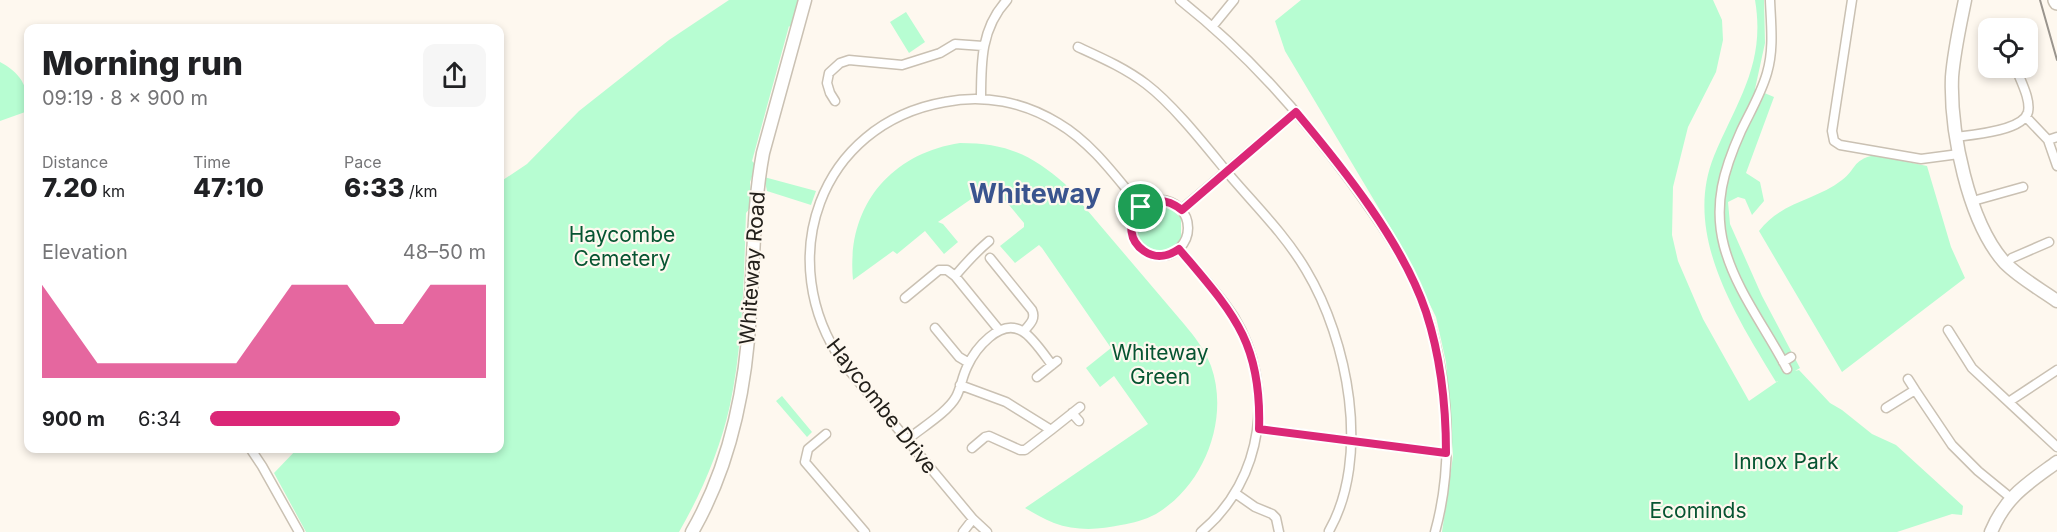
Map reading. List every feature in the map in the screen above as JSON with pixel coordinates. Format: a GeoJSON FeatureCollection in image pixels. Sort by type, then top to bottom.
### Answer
{"type":"FeatureCollection","features":[{"type":"Feature","properties":{"kind":"street","name":"Whiteway Road"},"geometry":{"type":"LineString","coordinates":[[692,532],[703,512],[721,466],[738,408],[745,367],[750,312],[758,178],[805,0]]}},
{"type":"Feature","properties":{"kind":"street"},"geometry":{"type":"LineString","coordinates":[[981,98],[983,46],[995,16],[1007,0]]}},
{"type":"Feature","properties":{"kind":"street"},"geometry":{"type":"LineString","coordinates":[[1180,0],[1260,72],[1296,112],[1385,230],[1419,294],[1438,359],[1446,413],[1446,470],[1435,532]]}},
{"type":"Feature","properties":{"kind":"street"},"geometry":{"type":"LineString","coordinates":[[1212,27],[1234,0]]}},
{"type":"Feature","properties":{"kind":"street"},"geometry":{"type":"LineString","coordinates":[[1770,0],[1772,41],[1767,73],[1756,104],[1723,176],[1720,225],[1733,273],[1787,363]]}},
{"type":"Feature","properties":{"kind":"street"},"geometry":{"type":"LineString","coordinates":[[1852,0],[1832,131],[1834,141],[1840,145],[1921,159],[1959,154]]}},
{"type":"Feature","properties":{"kind":"street"},"geometry":{"type":"LineString","coordinates":[[1966,3],[1952,74],[1955,137],[1973,201],[1990,242],[2006,264],[2057,301]]}},
{"type":"Feature","properties":{"kind":"street"},"geometry":{"type":"LineString","coordinates":[[835,101],[827,83],[829,73],[840,63],[849,60],[902,64],[940,53],[955,44],[983,46]]}},
{"type":"Feature","properties":{"kind":"street"},"geometry":{"type":"LineString","coordinates":[[1078,47],[1116,64],[1147,85],[1169,106],[1288,243],[1306,269],[1322,299],[1334,332],[1344,371],[1350,441],[1346,484],[1336,517],[1329,531]]}},
{"type":"Feature","properties":{"kind":"street"},"geometry":{"type":"LineString","coordinates":[[1955,137],[1989,133],[2020,122],[2026,117],[2028,103],[2019,78]]}},
{"type":"Feature","properties":{"kind":"street","name":"Haycombe Drive"},"geometry":{"type":"LineString","coordinates":[[987,532],[973,519],[843,363],[825,334],[818,316],[809,276],[810,242],[823,195],[832,178],[867,136],[913,110],[933,104],[981,98],[1004,101],[1032,110],[1070,130],[1096,153],[1141,207]]}},
{"type":"Feature","properties":{"kind":"street"},"geometry":{"type":"LineString","coordinates":[[1182,210],[1296,112]]}},
{"type":"Feature","properties":{"kind":"street"},"geometry":{"type":"LineString","coordinates":[[2026,117],[2053,138],[2057,166]]}},
{"type":"Feature","properties":{"kind":"street"},"geometry":{"type":"LineString","coordinates":[[1973,201],[2023,187]]}},
{"type":"Feature","properties":{"kind":"street"},"geometry":{"type":"LineString","coordinates":[[1159,200],[1168,201],[1182,210],[1187,220],[1188,230],[1185,241],[1179,249],[1170,255],[1161,257],[1150,255],[1139,247],[1132,235],[1131,225],[1135,214],[1141,207],[1159,200]]}},
{"type":"Feature","properties":{"kind":"street"},"geometry":{"type":"LineString","coordinates":[[955,276],[968,263],[972,255],[988,241]]}},
{"type":"Feature","properties":{"kind":"street"},"geometry":{"type":"LineString","coordinates":[[2006,264],[2012,258],[2049,242]]}},
{"type":"Feature","properties":{"kind":"street"},"geometry":{"type":"LineString","coordinates":[[1179,249],[1233,315],[1243,335],[1257,375],[1259,429],[1246,473],[1221,513],[1201,532]]}},
{"type":"Feature","properties":{"kind":"street"},"geometry":{"type":"LineString","coordinates":[[990,258],[1032,310],[1034,315],[1032,321],[1024,331]]}},
{"type":"Feature","properties":{"kind":"street"},"geometry":{"type":"LineString","coordinates":[[905,298],[939,270],[947,270],[955,276],[999,330]]}},
{"type":"Feature","properties":{"kind":"street"},"geometry":{"type":"LineString","coordinates":[[907,440],[950,405],[957,396],[969,363],[980,346],[999,330],[1016,328],[1024,331],[1055,363],[1037,377]]}},
{"type":"Feature","properties":{"kind":"street"},"geometry":{"type":"LineString","coordinates":[[1948,330],[1972,368],[2057,447]]}},
{"type":"Feature","properties":{"kind":"street"},"geometry":{"type":"LineString","coordinates":[[937,335],[959,357],[969,363]]}},
{"type":"Feature","properties":{"kind":"street"},"geometry":{"type":"LineString","coordinates":[[2010,401],[2057,370]]}},
{"type":"Feature","properties":{"kind":"street"},"geometry":{"type":"LineString","coordinates":[[1908,379],[1952,445],[1978,471],[2011,498]]}},
{"type":"Feature","properties":{"kind":"street"},"geometry":{"type":"LineString","coordinates":[[960,386],[1006,402],[1051,430]]}},
{"type":"Feature","properties":{"kind":"street"},"geometry":{"type":"LineString","coordinates":[[1886,408],[1915,390]]}},
{"type":"Feature","properties":{"kind":"street"},"geometry":{"type":"LineString","coordinates":[[972,448],[989,436],[1020,450],[1025,450],[1080,407]]}},
{"type":"Feature","properties":{"kind":"street"},"geometry":{"type":"LineString","coordinates":[[1072,413],[1079,421]]}},
{"type":"Feature","properties":{"kind":"street"},"geometry":{"type":"LineString","coordinates":[[1259,429],[1446,453]]}},
{"type":"Feature","properties":{"kind":"street"},"geometry":{"type":"LineString","coordinates":[[826,434],[808,450],[806,462],[866,532]]}},
{"type":"Feature","properties":{"kind":"street"},"geometry":{"type":"LineString","coordinates":[[253,453],[299,532]]}},
{"type":"Feature","properties":{"kind":"street"},"geometry":{"type":"LineString","coordinates":[[1991,532],[1998,514],[2011,498],[2057,462]]}},
{"type":"Feature","properties":{"kind":"street"},"geometry":{"type":"LineString","coordinates":[[1235,493],[1255,507],[1272,514],[1276,518],[1279,532]]}},
{"type":"Feature","properties":{"kind":"street"},"geometry":{"type":"LineString","coordinates":[[963,532],[973,519]]}},
{"type":"Feature","properties":{"kind":"green space","name":"Haycombe Cemetery"},"geometry":{"type":"Polygon","coordinates":[[[729,0],[799,0],[791,28],[789,26],[752,161],[755,169],[750,182],[751,207],[746,213],[740,334],[730,405],[709,470],[679,532],[306,532],[274,473],[293,453],[504,453],[504,179],[527,164],[579,111],[669,40],[729,0]]]}},
{"type":"Feature","properties":{"kind":"green space"},"geometry":{"type":"Polygon","coordinates":[[[1301,0],[1713,0],[1722,20],[1723,40],[1716,72],[1688,127],[1673,187],[1672,235],[1678,261],[1703,319],[1749,401],[1778,381],[1776,382],[1745,330],[1718,274],[1709,245],[1705,216],[1706,186],[1714,156],[1740,99],[1753,63],[1757,23],[1755,0],[1764,0],[1765,43],[1755,89],[1774,97],[1746,173],[1760,182],[1764,201],[1752,215],[1745,199],[1738,197],[1728,202],[1730,224],[1762,296],[1800,368],[1795,371],[1799,370],[1830,403],[1872,434],[1896,445],[1963,506],[1962,515],[1952,514],[1897,532],[1442,532],[1453,456],[1446,362],[1436,317],[1399,242],[1285,51],[1275,21],[1301,0]]]}},
{"type":"Feature","properties":{"kind":"green space"},"geometry":{"type":"Polygon","coordinates":[[[906,12],[925,42],[909,53],[890,22],[906,12]]]}},
{"type":"Feature","properties":{"kind":"green space"},"geometry":{"type":"Polygon","coordinates":[[[0,62],[18,76],[24,86],[24,112],[0,121],[0,62]]]}},
{"type":"Feature","properties":{"kind":"green space","name":"Whiteway Green"},"geometry":{"type":"Polygon","coordinates":[[[960,143],[991,145],[1017,152],[1041,165],[1065,184],[1188,329],[1206,355],[1216,386],[1217,408],[1215,429],[1209,449],[1188,487],[1156,514],[1130,523],[1087,529],[1054,523],[1025,508],[1148,424],[1114,376],[1100,387],[1086,368],[1111,348],[1042,248],[1039,245],[1015,263],[1000,246],[1024,227],[1024,223],[994,187],[990,186],[938,222],[943,224],[958,242],[944,254],[925,231],[897,254],[893,251],[853,280],[853,254],[857,230],[865,208],[877,189],[893,172],[912,159],[935,149],[960,143]]]}},
{"type":"Feature","properties":{"kind":"green space"},"geometry":{"type":"Polygon","coordinates":[[[1874,155],[1927,166],[1951,247],[1965,278],[1842,372],[1759,231],[1778,213],[1832,187],[1847,176],[1861,160],[1874,155]]]}},
{"type":"Feature","properties":{"kind":"green space"},"geometry":{"type":"Polygon","coordinates":[[[764,177],[816,191],[811,205],[767,191],[764,177]]]}},
{"type":"Feature","properties":{"kind":"green space"},"geometry":{"type":"Polygon","coordinates":[[[1158,205],[1169,207],[1181,218],[1181,240],[1168,249],[1156,250],[1146,246],[1140,239],[1137,229],[1139,219],[1145,210],[1158,205]]]}},
{"type":"Feature","properties":{"kind":"green space"},"geometry":{"type":"Polygon","coordinates":[[[782,396],[812,432],[807,437],[776,401],[782,396]]]}},
{"type":"Feature","properties":{"kind":"railway"},"geometry":{"type":"LineString","coordinates":[[2040,0],[2057,60]]}},
{"type":"Feature","properties":{"kind":"district","name":"Whiteway"},"geometry":{"type":"Point","coordinates":[1035,193]}},
{"type":"Feature","properties":{"kind":"route"},"geometry":{"type":"LineString","coordinates":[[1296,112],[1375,214],[1415,286],[1426,312],[1438,359],[1446,413],[1446,453],[1259,429],[1257,375],[1251,353],[1233,315],[1179,249],[1170,255],[1161,257],[1150,255],[1139,247],[1132,235],[1131,225],[1135,214],[1141,207],[1159,200],[1173,203],[1182,210],[1296,112]]}},
{"type":"Feature","properties":{"kind":"park label","name":"Innox Park"},"geometry":{"type":"Point","coordinates":[1786,461]}},
{"type":"Feature","properties":{"kind":"park label","name":"Ecominds"},"geometry":{"type":"Point","coordinates":[1698,510]}}]}
